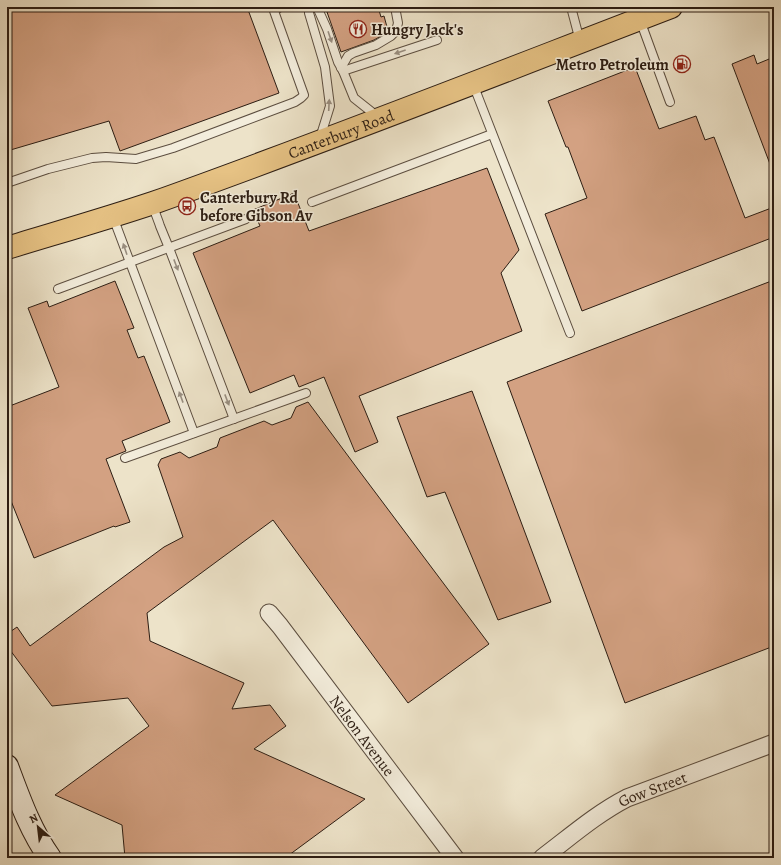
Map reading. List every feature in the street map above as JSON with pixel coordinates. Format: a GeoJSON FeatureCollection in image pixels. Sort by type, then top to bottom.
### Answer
{"type":"FeatureCollection","features":[{"type":"Feature","properties":{"kind":"highway","name":"Canterbury Road"},"geometry":{"type":"LineString","coordinates":[[7,248],[152,203],[380,119],[671,7]]}},
{"type":"Feature","properties":{"kind":"main road"},"geometry":{"type":"LineString","coordinates":[[7,766],[30,824],[50,858]]}},
{"type":"Feature","properties":{"kind":"street","name":"Nelson Avenue"},"geometry":{"type":"LineString","coordinates":[[269,613],[454,858]]}},
{"type":"Feature","properties":{"kind":"street","name":"Gow Street"},"geometry":{"type":"LineString","coordinates":[[542,858],[612,805],[774,743]]}},
{"type":"Feature","properties":{"kind":"lane"},"geometry":{"type":"LineString","coordinates":[[309,7],[309,13],[325,67],[330,106],[319,142]]}},
{"type":"Feature","properties":{"kind":"lane"},"geometry":{"type":"LineString","coordinates":[[317,7],[338,62],[354,98],[380,119]]}},
{"type":"Feature","properties":{"kind":"lane"},"geometry":{"type":"LineString","coordinates":[[342,70],[348,56],[376,45],[391,36],[396,31],[398,23],[395,7]]}},
{"type":"Feature","properties":{"kind":"lane"},"geometry":{"type":"LineString","coordinates":[[571,7],[580,42]]}},
{"type":"Feature","properties":{"kind":"lane"},"geometry":{"type":"LineString","coordinates":[[7,183],[92,158],[136,159],[173,148],[279,108],[301,98],[304,95],[275,8]]}},
{"type":"Feature","properties":{"kind":"lane"},"geometry":{"type":"LineString","coordinates":[[640,19],[670,102]]}},
{"type":"Feature","properties":{"kind":"lane"},"geometry":{"type":"LineString","coordinates":[[342,70],[437,40]]}},
{"type":"Feature","properties":{"kind":"lane"},"geometry":{"type":"LineString","coordinates":[[472,83],[570,333]]}},
{"type":"Feature","properties":{"kind":"lane"},"geometry":{"type":"LineString","coordinates":[[312,202],[492,134]]}},
{"type":"Feature","properties":{"kind":"lane"},"geometry":{"type":"LineString","coordinates":[[152,203],[234,419]]}},
{"type":"Feature","properties":{"kind":"lane"},"geometry":{"type":"LineString","coordinates":[[113,216],[194,433]]}},
{"type":"Feature","properties":{"kind":"lane"},"geometry":{"type":"LineString","coordinates":[[58,289],[246,219]]}},
{"type":"Feature","properties":{"kind":"lane"},"geometry":{"type":"LineString","coordinates":[[125,458],[306,393]]}},
{"type":"Feature","properties":{"kind":"building"},"geometry":{"type":"Polygon","coordinates":[[[7,7],[247,7],[279,93],[120,151],[109,121],[7,151],[7,7]]]}},
{"type":"Feature","properties":{"kind":"building","name":"Hungry Jack's"},"geometry":{"type":"Polygon","coordinates":[[[342,7],[378,7],[381,17],[384,16],[387,27],[379,30],[381,36],[374,40],[341,52],[327,12],[342,7]]]}},
{"type":"Feature","properties":{"kind":"building"},"geometry":{"type":"Polygon","coordinates":[[[754,55],[757,64],[774,57],[774,172],[732,64],[754,55]]]}},
{"type":"Feature","properties":{"kind":"building"},"geometry":{"type":"Polygon","coordinates":[[[635,67],[659,129],[696,116],[705,140],[714,137],[745,218],[774,207],[774,237],[582,311],[545,214],[587,198],[568,147],[566,147],[548,101],[635,67]]]}},
{"type":"Feature","properties":{"kind":"building"},"geometry":{"type":"Polygon","coordinates":[[[487,168],[519,250],[501,273],[522,331],[359,396],[378,442],[355,452],[324,377],[299,387],[294,375],[250,393],[193,253],[260,226],[253,210],[294,193],[309,231],[487,168]]]}},
{"type":"Feature","properties":{"kind":"building"},"geometry":{"type":"Polygon","coordinates":[[[774,280],[774,646],[625,703],[507,382],[774,280]]]}},
{"type":"Feature","properties":{"kind":"building"},"geometry":{"type":"Polygon","coordinates":[[[115,281],[134,328],[127,330],[138,358],[144,356],[170,422],[122,441],[126,451],[106,459],[130,522],[115,527],[114,526],[34,558],[7,491],[7,407],[59,387],[28,308],[47,301],[49,307],[115,281]]]}},
{"type":"Feature","properties":{"kind":"building"},"geometry":{"type":"Polygon","coordinates":[[[472,391],[551,602],[498,620],[445,492],[427,497],[397,417],[472,391]]]}},
{"type":"Feature","properties":{"kind":"building"},"geometry":{"type":"Polygon","coordinates":[[[308,402],[489,644],[408,703],[273,520],[147,613],[150,641],[244,683],[232,709],[270,705],[286,726],[254,749],[365,799],[285,858],[125,858],[122,825],[55,795],[149,726],[128,698],[52,706],[7,646],[7,634],[17,627],[30,646],[164,547],[183,537],[158,465],[161,459],[180,452],[189,458],[217,447],[220,438],[264,421],[272,425],[291,418],[296,407],[308,402]]]}},
{"type":"Feature","properties":{"kind":"place","name":"Hungry Jack's"},"geometry":{"type":"Point","coordinates":[358,29]}},
{"type":"Feature","properties":{"kind":"place","name":"Metro Petroleum"},"geometry":{"type":"Point","coordinates":[682,64]}},
{"type":"Feature","properties":{"kind":"place","name":"Canterbury Rd before Gibson Av"},"geometry":{"type":"Point","coordinates":[187,206]}}]}
